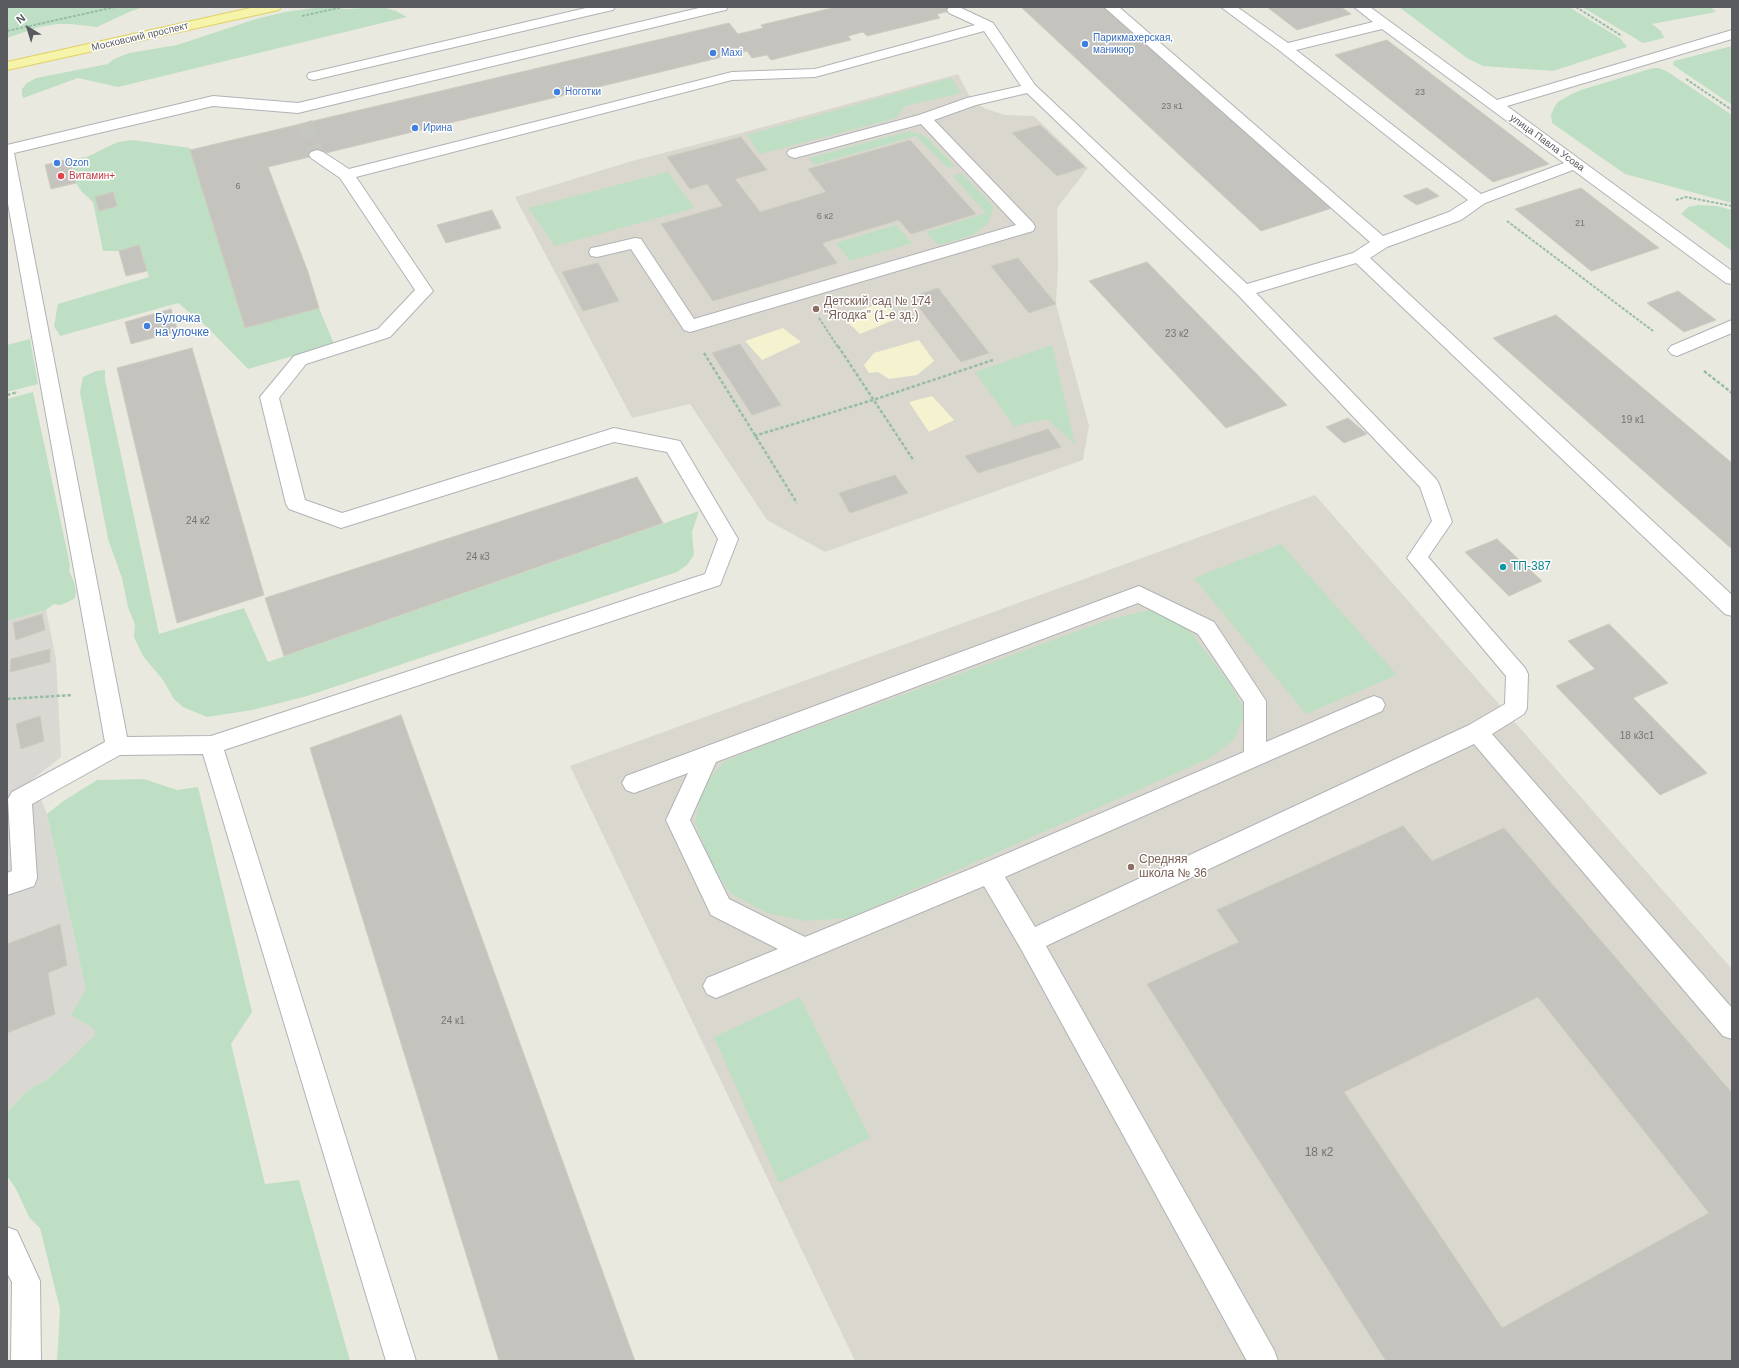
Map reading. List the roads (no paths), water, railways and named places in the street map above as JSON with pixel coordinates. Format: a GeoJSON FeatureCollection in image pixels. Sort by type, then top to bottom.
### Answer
{"type":"FeatureCollection","features":[{"type":"Feature","properties":{"kind":"main road","name":"Московский проспект"},"geometry":{"type":"LineString","coordinates":[[7,66],[274,7]]}},
{"type":"Feature","properties":{"kind":"street"},"geometry":{"type":"LineString","coordinates":[[314,76],[608,7]]}},
{"type":"Feature","properties":{"kind":"street"},"geometry":{"type":"LineString","coordinates":[[7,150],[213,101],[298,108],[721,7]]}},
{"type":"Feature","properties":{"kind":"street"},"geometry":{"type":"LineString","coordinates":[[1111,7],[1381,243]]}},
{"type":"Feature","properties":{"kind":"street"},"geometry":{"type":"LineString","coordinates":[[1228,7],[1285,48],[1479,200]]}},
{"type":"Feature","properties":{"kind":"street","name":"улица Павла Усова"},"geometry":{"type":"LineString","coordinates":[[1361,7],[1732,279]]}},
{"type":"Feature","properties":{"kind":"street"},"geometry":{"type":"LineString","coordinates":[[954,10],[988,26],[1030,88],[1244,291],[1429,484],[1442,522],[1417,558],[1517,674],[1516,708],[1477,732],[1030,941]]}},
{"type":"Feature","properties":{"kind":"street"},"geometry":{"type":"LineString","coordinates":[[552,20],[568,44]]}},
{"type":"Feature","properties":{"kind":"street"},"geometry":{"type":"LineString","coordinates":[[1285,48],[1384,24]]}},
{"type":"Feature","properties":{"kind":"street"},"geometry":{"type":"LineString","coordinates":[[346,175],[732,76],[815,73],[988,26]]}},
{"type":"Feature","properties":{"kind":"street"},"geometry":{"type":"LineString","coordinates":[[1495,105],[1732,34]]}},
{"type":"Feature","properties":{"kind":"street"},"geometry":{"type":"LineString","coordinates":[[795,153],[924,118],[972,101],[1030,88]]}},
{"type":"Feature","properties":{"kind":"street"},"geometry":{"type":"LineString","coordinates":[[298,108],[304,123]]}},
{"type":"Feature","properties":{"kind":"street"},"geometry":{"type":"LineString","coordinates":[[598,252],[635,243],[690,326],[1026,227],[924,118]]}},
{"type":"Feature","properties":{"kind":"street"},"geometry":{"type":"LineString","coordinates":[[7,154],[14,235],[108,693],[117,746]]}},
{"type":"Feature","properties":{"kind":"street"},"geometry":{"type":"LineString","coordinates":[[7,884],[25,878],[20,799],[117,746],[210,745],[712,579],[728,540],[673,446],[614,435],[341,521],[296,504],[268,397],[300,360],[384,333],[424,291],[346,175],[317,156]]}},
{"type":"Feature","properties":{"kind":"street"},"geometry":{"type":"LineString","coordinates":[[1244,291],[1359,257],[1381,243],[1455,216],[1479,200],[1576,164]]}},
{"type":"Feature","properties":{"kind":"street"},"geometry":{"type":"LineString","coordinates":[[1359,257],[1732,608]]}},
{"type":"Feature","properties":{"kind":"street"},"geometry":{"type":"LineString","coordinates":[[1677,350],[1732,326]]}},
{"type":"Feature","properties":{"kind":"street"},"geometry":{"type":"LineString","coordinates":[[634,783],[1139,594],[1206,628],[1255,701],[1255,757]]}},
{"type":"Feature","properties":{"kind":"street"},"geometry":{"type":"LineString","coordinates":[[716,986],[989,873],[1374,706]]}},
{"type":"Feature","properties":{"kind":"street"},"geometry":{"type":"LineString","coordinates":[[1477,732],[1732,1027]]}},
{"type":"Feature","properties":{"kind":"street"},"geometry":{"type":"LineString","coordinates":[[210,745],[400,1361]]}},
{"type":"Feature","properties":{"kind":"street"},"geometry":{"type":"LineString","coordinates":[[707,756],[678,820],[720,907],[803,949]]}},
{"type":"Feature","properties":{"kind":"street"},"geometry":{"type":"LineString","coordinates":[[989,873],[1030,941],[1263,1361]]}},
{"type":"Feature","properties":{"kind":"street"},"geometry":{"type":"LineString","coordinates":[[7,1241],[26,1281],[26,1361]]}},
{"type":"Feature","properties":{"kind":"tunnel"},"geometry":{"type":"LineString","coordinates":[[304,123],[317,155]]}},
{"type":"Feature","properties":{"kind":"place","name":"Парикмахерская, маникюр"},"geometry":{"type":"Point","coordinates":[1085,44]}},
{"type":"Feature","properties":{"kind":"place","name":"Maxi"},"geometry":{"type":"Point","coordinates":[713,53]}},
{"type":"Feature","properties":{"kind":"place","name":"Ноготки"},"geometry":{"type":"Point","coordinates":[557,92]}},
{"type":"Feature","properties":{"kind":"place","name":"Ирина"},"geometry":{"type":"Point","coordinates":[415,128]}},
{"type":"Feature","properties":{"kind":"place","name":"Ozon"},"geometry":{"type":"Point","coordinates":[57,163]}},
{"type":"Feature","properties":{"kind":"place","name":"Витамин+"},"geometry":{"type":"Point","coordinates":[61,176]}},
{"type":"Feature","properties":{"kind":"place","name":"Детский сад № 174 \"Ягодка\" (1-е зд.)"},"geometry":{"type":"Point","coordinates":[816,309]}},
{"type":"Feature","properties":{"kind":"place","name":"Булочка на улочке"},"geometry":{"type":"Point","coordinates":[147,326]}},
{"type":"Feature","properties":{"kind":"place","name":"ТП-387"},"geometry":{"type":"Point","coordinates":[1503,567]}},
{"type":"Feature","properties":{"kind":"place","name":"Средняя школа № 36"},"geometry":{"type":"Point","coordinates":[1131,867]}}]}
